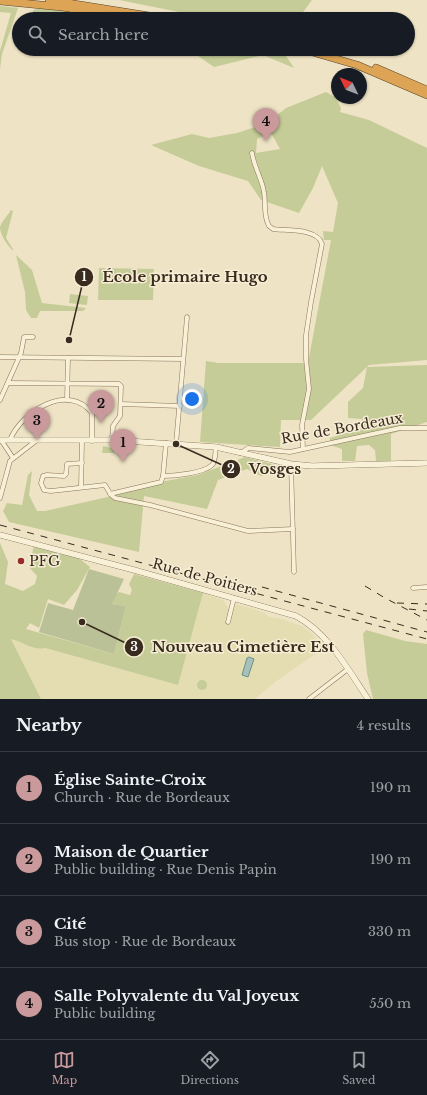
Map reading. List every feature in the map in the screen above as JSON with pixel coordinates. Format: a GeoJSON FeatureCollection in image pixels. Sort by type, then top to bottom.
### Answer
{"type":"FeatureCollection","features":[{"type":"Feature","properties":{"kind":"highway"},"geometry":{"type":"LineString","coordinates":[[49,0],[124,12]]}},
{"type":"Feature","properties":{"kind":"highway"},"geometry":{"type":"LineString","coordinates":[[0,1],[100,12]]}},
{"type":"Feature","properties":{"kind":"highway"},"geometry":{"type":"LineString","coordinates":[[326,56],[357,65],[427,95]]}},
{"type":"Feature","properties":{"kind":"highway"},"geometry":{"type":"LineString","coordinates":[[340,56],[387,72],[427,90]]}},
{"type":"Feature","properties":{"kind":"street"},"geometry":{"type":"LineString","coordinates":[[252,153],[254,164],[264,191],[268,226],[273,229],[315,234],[320,238],[322,244],[310,302],[306,335],[306,359],[309,389],[302,424],[303,450]]}},
{"type":"Feature","properties":{"kind":"street"},"geometry":{"type":"LineString","coordinates":[[176,444],[187,317]]}},
{"type":"Feature","properties":{"kind":"street"},"geometry":{"type":"LineString","coordinates":[[0,400],[19,358],[24,337],[34,337]]}},
{"type":"Feature","properties":{"kind":"street"},"geometry":{"type":"LineString","coordinates":[[0,357],[183,359]]}},
{"type":"Feature","properties":{"kind":"street"},"geometry":{"type":"LineString","coordinates":[[67,400],[68,358]]}},
{"type":"Feature","properties":{"kind":"street"},"geometry":{"type":"LineString","coordinates":[[9,383],[119,384],[121,386],[120,416],[113,426],[112,440]]}},
{"type":"Feature","properties":{"kind":"street"},"geometry":{"type":"LineString","coordinates":[[10,440],[14,432],[35,411],[54,401],[67,400],[77,401],[89,410],[92,418],[92,441]]}},
{"type":"Feature","properties":{"kind":"street"},"geometry":{"type":"LineString","coordinates":[[121,404],[180,406]]}},
{"type":"Feature","properties":{"kind":"street","name":"Rue de Bordeaux"},"geometry":{"type":"LineString","coordinates":[[1,440],[112,440],[216,447],[242,453],[248,448],[280,452],[303,450],[400,428],[427,428]]}},
{"type":"Feature","properties":{"kind":"street"},"geometry":{"type":"LineString","coordinates":[[1,440],[13,458]]}},
{"type":"Feature","properties":{"kind":"street"},"geometry":{"type":"LineString","coordinates":[[0,498],[2,482],[13,458],[37,440]]}},
{"type":"Feature","properties":{"kind":"street"},"geometry":{"type":"LineString","coordinates":[[81,487],[82,441]]}},
{"type":"Feature","properties":{"kind":"street"},"geometry":{"type":"LineString","coordinates":[[110,494],[161,482],[163,476],[166,443]]}},
{"type":"Feature","properties":{"kind":"street"},"geometry":{"type":"LineString","coordinates":[[163,476],[198,471],[213,465],[216,447]]}},
{"type":"Feature","properties":{"kind":"street"},"geometry":{"type":"LineString","coordinates":[[242,453],[291,464],[312,466],[427,463]]}},
{"type":"Feature","properties":{"kind":"street"},"geometry":{"type":"LineString","coordinates":[[82,463],[69,463],[64,476],[43,476],[41,483],[44,490],[51,491],[105,485],[110,494],[116,498],[150,505],[248,530],[292,529]]}},
{"type":"Feature","properties":{"kind":"street"},"geometry":{"type":"LineString","coordinates":[[291,464],[294,572]]}},
{"type":"Feature","properties":{"kind":"street","name":"Rue de Poitiers"},"geometry":{"type":"LineString","coordinates":[[0,536],[128,568],[296,616],[310,624],[332,646],[368,699]]}},
{"type":"Feature","properties":{"kind":"street"},"geometry":{"type":"LineString","coordinates":[[413,588],[427,587]]}},
{"type":"Feature","properties":{"kind":"street"},"geometry":{"type":"LineString","coordinates":[[228,622],[234,598]]}},
{"type":"Feature","properties":{"kind":"street"},"geometry":{"type":"LineString","coordinates":[[309,699],[348,669]]}},
{"type":"Feature","properties":{"kind":"shaded area"},"geometry":{"type":"Polygon","coordinates":[[[203,593],[223,600],[228,608],[234,609],[236,604],[263,612],[269,617],[279,618],[302,626],[311,633],[324,648],[275,682],[255,699],[41,699],[11,639],[178,685],[203,593]]]}},
{"type":"Feature","properties":{"kind":"green space"},"geometry":{"type":"Polygon","coordinates":[[[119,0],[312,0],[303,12],[179,12],[119,0]]]}},
{"type":"Feature","properties":{"kind":"green space"},"geometry":{"type":"Polygon","coordinates":[[[0,6],[18,8],[17,12],[12,12],[12,25],[2,54],[0,69],[0,51],[11,13],[0,12],[0,6]]]}},
{"type":"Feature","properties":{"kind":"green space"},"geometry":{"type":"Polygon","coordinates":[[[41,8],[68,12],[33,12],[33,10],[41,8]]]}},
{"type":"Feature","properties":{"kind":"green space"},"geometry":{"type":"Polygon","coordinates":[[[198,56],[259,56],[214,67],[198,56]]]}},
{"type":"Feature","properties":{"kind":"green space"},"geometry":{"type":"Polygon","coordinates":[[[265,56],[286,56],[294,68],[265,56]]]}},
{"type":"Feature","properties":{"kind":"green space"},"geometry":{"type":"Polygon","coordinates":[[[326,92],[331,95],[331,104],[339,104],[341,108],[340,112],[369,120],[427,148],[427,360],[369,365],[311,420],[281,420],[280,447],[200,442],[206,361],[218,363],[308,363],[331,240],[324,240],[323,231],[333,232],[338,203],[322,166],[313,188],[299,213],[261,200],[248,181],[199,166],[151,145],[192,134],[209,138],[237,133],[264,124],[270,133],[257,139],[256,153],[280,149],[266,124],[286,108],[326,92]]]}},
{"type":"Feature","properties":{"kind":"green space"},"geometry":{"type":"Polygon","coordinates":[[[11,210],[13,211],[6,238],[14,251],[9,247],[1,234],[0,227],[11,210]]]}},
{"type":"Feature","properties":{"kind":"green space"},"geometry":{"type":"Polygon","coordinates":[[[16,255],[32,270],[42,303],[86,308],[83,311],[40,311],[37,318],[31,318],[26,310],[25,292],[16,255]]]}},
{"type":"Feature","properties":{"kind":"green space"},"geometry":{"type":"Polygon","coordinates":[[[99,268],[154,269],[153,300],[98,300],[99,268]]]}},
{"type":"Feature","properties":{"kind":"green space"},"geometry":{"type":"Polygon","coordinates":[[[70,294],[88,296],[87,305],[69,303],[70,294]]]}},
{"type":"Feature","properties":{"kind":"green space"},"geometry":{"type":"Polygon","coordinates":[[[427,365],[427,422],[391,434],[391,461],[376,461],[375,450],[369,445],[357,446],[355,461],[342,461],[342,449],[330,445],[330,438],[362,428],[362,419],[348,418],[348,402],[363,388],[367,367],[427,365]]]}},
{"type":"Feature","properties":{"kind":"green space"},"geometry":{"type":"Polygon","coordinates":[[[103,446],[115,449],[115,453],[102,453],[103,446]]]}},
{"type":"Feature","properties":{"kind":"green space"},"geometry":{"type":"Polygon","coordinates":[[[245,457],[287,468],[261,476],[247,469],[218,480],[207,509],[144,496],[139,552],[9,522],[3,511],[7,503],[22,505],[28,475],[32,471],[29,495],[37,511],[45,511],[108,497],[150,484],[198,475],[245,457]]]}},
{"type":"Feature","properties":{"kind":"green space"},"geometry":{"type":"Polygon","coordinates":[[[0,543],[8,562],[5,584],[23,591],[35,584],[37,576],[29,567],[34,545],[76,556],[90,567],[77,590],[64,605],[48,599],[39,628],[30,623],[26,629],[114,654],[126,606],[112,604],[116,594],[119,592],[130,595],[132,590],[129,584],[134,574],[203,593],[178,685],[45,648],[41,649],[32,647],[11,639],[41,699],[0,699],[0,543]]]}},
{"type":"Feature","properties":{"kind":"green space"},"geometry":{"type":"Polygon","coordinates":[[[89,569],[124,579],[112,604],[126,606],[114,654],[39,632],[48,603],[73,610],[89,569]]]}},
{"type":"Feature","properties":{"kind":"green space"},"geometry":{"type":"Polygon","coordinates":[[[366,630],[405,641],[427,644],[427,699],[373,699],[367,673],[363,634],[366,630]]]}},
{"type":"Feature","properties":{"kind":"green space"},"geometry":{"type":"Polygon","coordinates":[[[202,680],[207,685],[202,690],[197,685],[202,680]]]}},
{"type":"Feature","properties":{"kind":"water"},"geometry":{"type":"Polygon","coordinates":[[[249,657],[254,659],[248,677],[242,675],[247,658],[249,657]]]}},
{"type":"Feature","properties":{"kind":"railway"},"geometry":{"type":"LineString","coordinates":[[0,525],[427,639]]}},
{"type":"Feature","properties":{"kind":"railway"},"geometry":{"type":"LineString","coordinates":[[365,586],[427,620]]}},
{"type":"Feature","properties":{"kind":"railway"},"geometry":{"type":"LineString","coordinates":[[262,587],[427,632]]}},
{"type":"Feature","properties":{"kind":"railway"},"geometry":{"type":"LineString","coordinates":[[397,603],[427,604]]}},
{"type":"Feature","properties":{"kind":"railway"},"geometry":{"type":"LineString","coordinates":[[409,609],[427,611]]}},
{"type":"Feature","properties":{"kind":"place","name":"Salle Polyvalente du Val Joyeux"},"geometry":{"type":"Point","coordinates":[266,141]}},
{"type":"Feature","properties":{"kind":"place","name":"École primaire Hugo"},"geometry":{"type":"Point","coordinates":[69,340]}},
{"type":"Feature","properties":{"kind":"place","name":"Maison de Quartier"},"geometry":{"type":"Point","coordinates":[101,423]}},
{"type":"Feature","properties":{"kind":"place","name":"Cité"},"geometry":{"type":"Point","coordinates":[37,440]}},
{"type":"Feature","properties":{"kind":"place","name":"Vosges"},"geometry":{"type":"Point","coordinates":[176,444]}},
{"type":"Feature","properties":{"kind":"place","name":"Église Sainte-Croix"},"geometry":{"type":"Point","coordinates":[123,462]}},
{"type":"Feature","properties":{"kind":"place","name":"PFG"},"geometry":{"type":"Point","coordinates":[21,561]}},
{"type":"Feature","properties":{"kind":"place","name":"Nouveau Cimetière Est"},"geometry":{"type":"Point","coordinates":[82,622]}}]}
